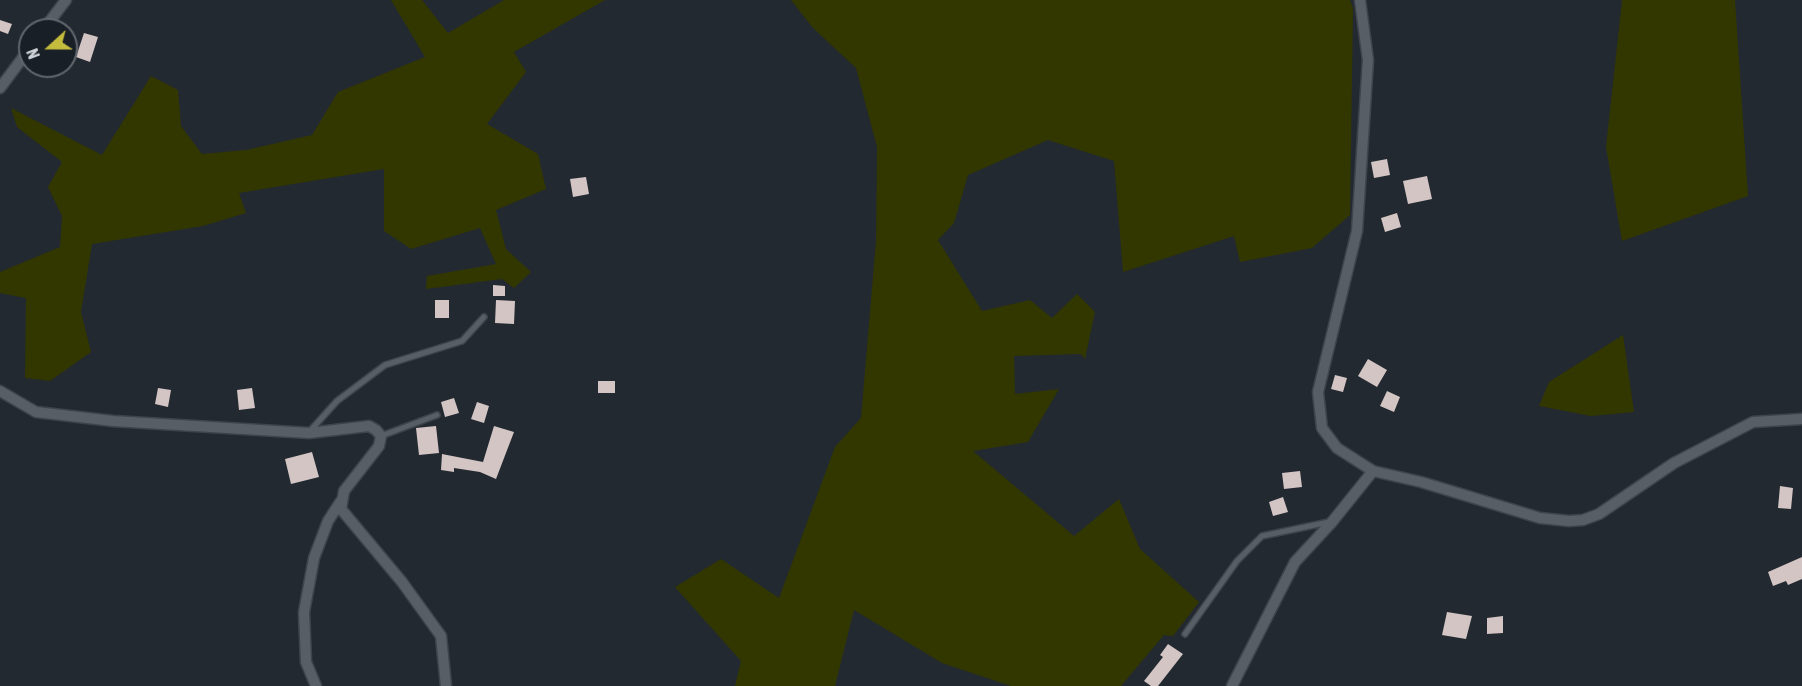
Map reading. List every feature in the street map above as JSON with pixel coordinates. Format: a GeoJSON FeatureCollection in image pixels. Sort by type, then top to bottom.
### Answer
{"type":"FeatureCollection","features":[{"type":"Feature","properties":{"kind":"street"},"geometry":{"type":"LineString","coordinates":[[52,18],[66,0]]}},
{"type":"Feature","properties":{"kind":"street"},"geometry":{"type":"LineString","coordinates":[[1360,0],[1368,60],[1358,231],[1327,351],[1318,402],[1322,428],[1337,448],[1373,471],[1421,482],[1540,518],[1583,520],[1599,514],[1674,463],[1734,430],[1753,422],[1802,419]]}},
{"type":"Feature","properties":{"kind":"street"},"geometry":{"type":"LineString","coordinates":[[0,88],[18,64]]}},
{"type":"Feature","properties":{"kind":"street"},"geometry":{"type":"LineString","coordinates":[[0,391],[36,412],[113,421],[309,433],[369,426],[381,436],[379,446],[344,491],[341,509],[348,521],[402,582],[441,636],[446,686]]}},
{"type":"Feature","properties":{"kind":"street"},"geometry":{"type":"LineString","coordinates":[[1232,686],[1295,562],[1332,522],[1373,471]]}},
{"type":"Feature","properties":{"kind":"street"},"geometry":{"type":"LineString","coordinates":[[316,686],[306,662],[304,612],[314,558],[328,520],[341,501]]}},
{"type":"Feature","properties":{"kind":"lane"},"geometry":{"type":"LineString","coordinates":[[309,433],[337,401],[385,364],[462,341],[484,317]]}},
{"type":"Feature","properties":{"kind":"lane"},"geometry":{"type":"LineString","coordinates":[[381,436],[437,415]]}},
{"type":"Feature","properties":{"kind":"lane"},"geometry":{"type":"LineString","coordinates":[[1185,634],[1238,561],[1262,536],[1332,522]]}},
{"type":"Feature","properties":{"kind":"green space"},"geometry":{"type":"Polygon","coordinates":[[[391,0],[422,0],[448,33],[504,0],[605,0],[514,52],[526,72],[487,124],[538,154],[546,189],[496,210],[506,249],[531,272],[514,288],[502,279],[426,289],[427,276],[496,264],[480,228],[411,249],[384,231],[384,169],[239,193],[246,213],[203,226],[92,244],[81,312],[91,352],[50,381],[25,378],[26,298],[0,293],[0,272],[60,247],[62,216],[48,187],[62,162],[17,127],[11,108],[102,155],[151,76],[178,90],[181,126],[202,154],[246,150],[312,135],[338,92],[425,57],[391,0]]]}},
{"type":"Feature","properties":{"kind":"green space"},"geometry":{"type":"Polygon","coordinates":[[[791,0],[1350,0],[1353,8],[1350,215],[1312,248],[1240,262],[1234,236],[1123,272],[1114,161],[1048,140],[968,175],[954,223],[938,240],[982,311],[1030,300],[1052,318],[1077,294],[1095,312],[1085,359],[1081,354],[1014,356],[1015,394],[1059,389],[1028,442],[973,451],[1074,536],[1119,499],[1140,549],[1199,602],[1173,636],[1164,635],[1121,686],[1011,686],[942,663],[854,610],[835,686],[735,686],[741,661],[675,587],[721,559],[779,598],[835,447],[861,418],[876,241],[877,147],[856,68],[813,28],[791,0]]]}},
{"type":"Feature","properties":{"kind":"green space"},"geometry":{"type":"Polygon","coordinates":[[[1622,0],[1735,0],[1748,196],[1622,241],[1606,147],[1622,0]]]}},
{"type":"Feature","properties":{"kind":"green space"},"geometry":{"type":"Polygon","coordinates":[[[1623,335],[1634,412],[1591,416],[1539,406],[1549,382],[1623,335]]]}},
{"type":"Feature","properties":{"kind":"building"},"geometry":{"type":"Polygon","coordinates":[[[0,20],[12,24],[8,34],[0,31],[0,20]]]}},
{"type":"Feature","properties":{"kind":"building"},"geometry":{"type":"Polygon","coordinates":[[[84,33],[98,37],[90,62],[78,58],[84,33]]]}},
{"type":"Feature","properties":{"kind":"building"},"geometry":{"type":"Polygon","coordinates":[[[1387,159],[1390,175],[1374,178],[1371,162],[1387,159]]]}},
{"type":"Feature","properties":{"kind":"building"},"geometry":{"type":"Polygon","coordinates":[[[1427,176],[1432,199],[1408,204],[1403,181],[1427,176]]]}},
{"type":"Feature","properties":{"kind":"building"},"geometry":{"type":"Polygon","coordinates":[[[586,177],[589,194],[573,197],[570,179],[586,177]]]}},
{"type":"Feature","properties":{"kind":"building"},"geometry":{"type":"Polygon","coordinates":[[[1397,213],[1401,227],[1385,232],[1381,218],[1397,213]]]}},
{"type":"Feature","properties":{"kind":"building"},"geometry":{"type":"Polygon","coordinates":[[[493,285],[505,286],[505,296],[493,296],[493,285]]]}},
{"type":"Feature","properties":{"kind":"building"},"geometry":{"type":"Polygon","coordinates":[[[435,300],[449,300],[449,318],[435,318],[435,300]]]}},
{"type":"Feature","properties":{"kind":"building"},"geometry":{"type":"Polygon","coordinates":[[[496,300],[515,301],[514,324],[495,323],[496,300]]]}},
{"type":"Feature","properties":{"kind":"building"},"geometry":{"type":"Polygon","coordinates":[[[1368,359],[1387,370],[1377,387],[1358,376],[1368,359]]]}},
{"type":"Feature","properties":{"kind":"building"},"geometry":{"type":"Polygon","coordinates":[[[1335,375],[1347,378],[1343,392],[1331,389],[1335,375]]]}},
{"type":"Feature","properties":{"kind":"building"},"geometry":{"type":"Polygon","coordinates":[[[598,381],[615,381],[615,393],[598,393],[598,381]]]}},
{"type":"Feature","properties":{"kind":"building"},"geometry":{"type":"Polygon","coordinates":[[[158,388],[171,390],[168,407],[155,404],[158,388]]]}},
{"type":"Feature","properties":{"kind":"building"},"geometry":{"type":"Polygon","coordinates":[[[252,388],[255,408],[239,410],[237,390],[252,388]]]}},
{"type":"Feature","properties":{"kind":"building"},"geometry":{"type":"Polygon","coordinates":[[[1387,391],[1400,397],[1394,412],[1380,406],[1387,391]]]}},
{"type":"Feature","properties":{"kind":"building"},"geometry":{"type":"Polygon","coordinates":[[[454,398],[459,413],[445,417],[441,402],[454,398]]]}},
{"type":"Feature","properties":{"kind":"building"},"geometry":{"type":"Polygon","coordinates":[[[477,402],[489,406],[484,423],[471,419],[477,402]]]}},
{"type":"Feature","properties":{"kind":"building"},"geometry":{"type":"Polygon","coordinates":[[[436,426],[439,453],[419,455],[416,428],[436,426]]]}},
{"type":"Feature","properties":{"kind":"building"},"geometry":{"type":"Polygon","coordinates":[[[494,426],[514,432],[496,479],[480,472],[454,468],[454,472],[441,470],[442,454],[483,462],[494,426]]]}},
{"type":"Feature","properties":{"kind":"building"},"geometry":{"type":"Polygon","coordinates":[[[312,452],[319,477],[291,484],[285,459],[312,452]]]}},
{"type":"Feature","properties":{"kind":"building"},"geometry":{"type":"Polygon","coordinates":[[[1300,471],[1302,487],[1284,489],[1282,473],[1300,471]]]}},
{"type":"Feature","properties":{"kind":"building"},"geometry":{"type":"Polygon","coordinates":[[[1780,486],[1793,488],[1791,509],[1778,508],[1780,486]]]}},
{"type":"Feature","properties":{"kind":"building"},"geometry":{"type":"Polygon","coordinates":[[[1283,497],[1288,512],[1273,516],[1269,502],[1283,497]]]}},
{"type":"Feature","properties":{"kind":"building"},"geometry":{"type":"Polygon","coordinates":[[[1802,557],[1802,579],[1788,585],[1786,581],[1773,586],[1768,572],[1802,557]]]}},
{"type":"Feature","properties":{"kind":"building"},"geometry":{"type":"Polygon","coordinates":[[[1447,612],[1472,616],[1466,639],[1442,635],[1447,612]]]}},
{"type":"Feature","properties":{"kind":"building"},"geometry":{"type":"Polygon","coordinates":[[[1503,616],[1503,633],[1487,634],[1487,618],[1503,616]]]}},
{"type":"Feature","properties":{"kind":"building"},"geometry":{"type":"Polygon","coordinates":[[[1168,644],[1183,654],[1158,686],[1151,686],[1144,681],[1163,657],[1160,655],[1168,644]]]}}]}
